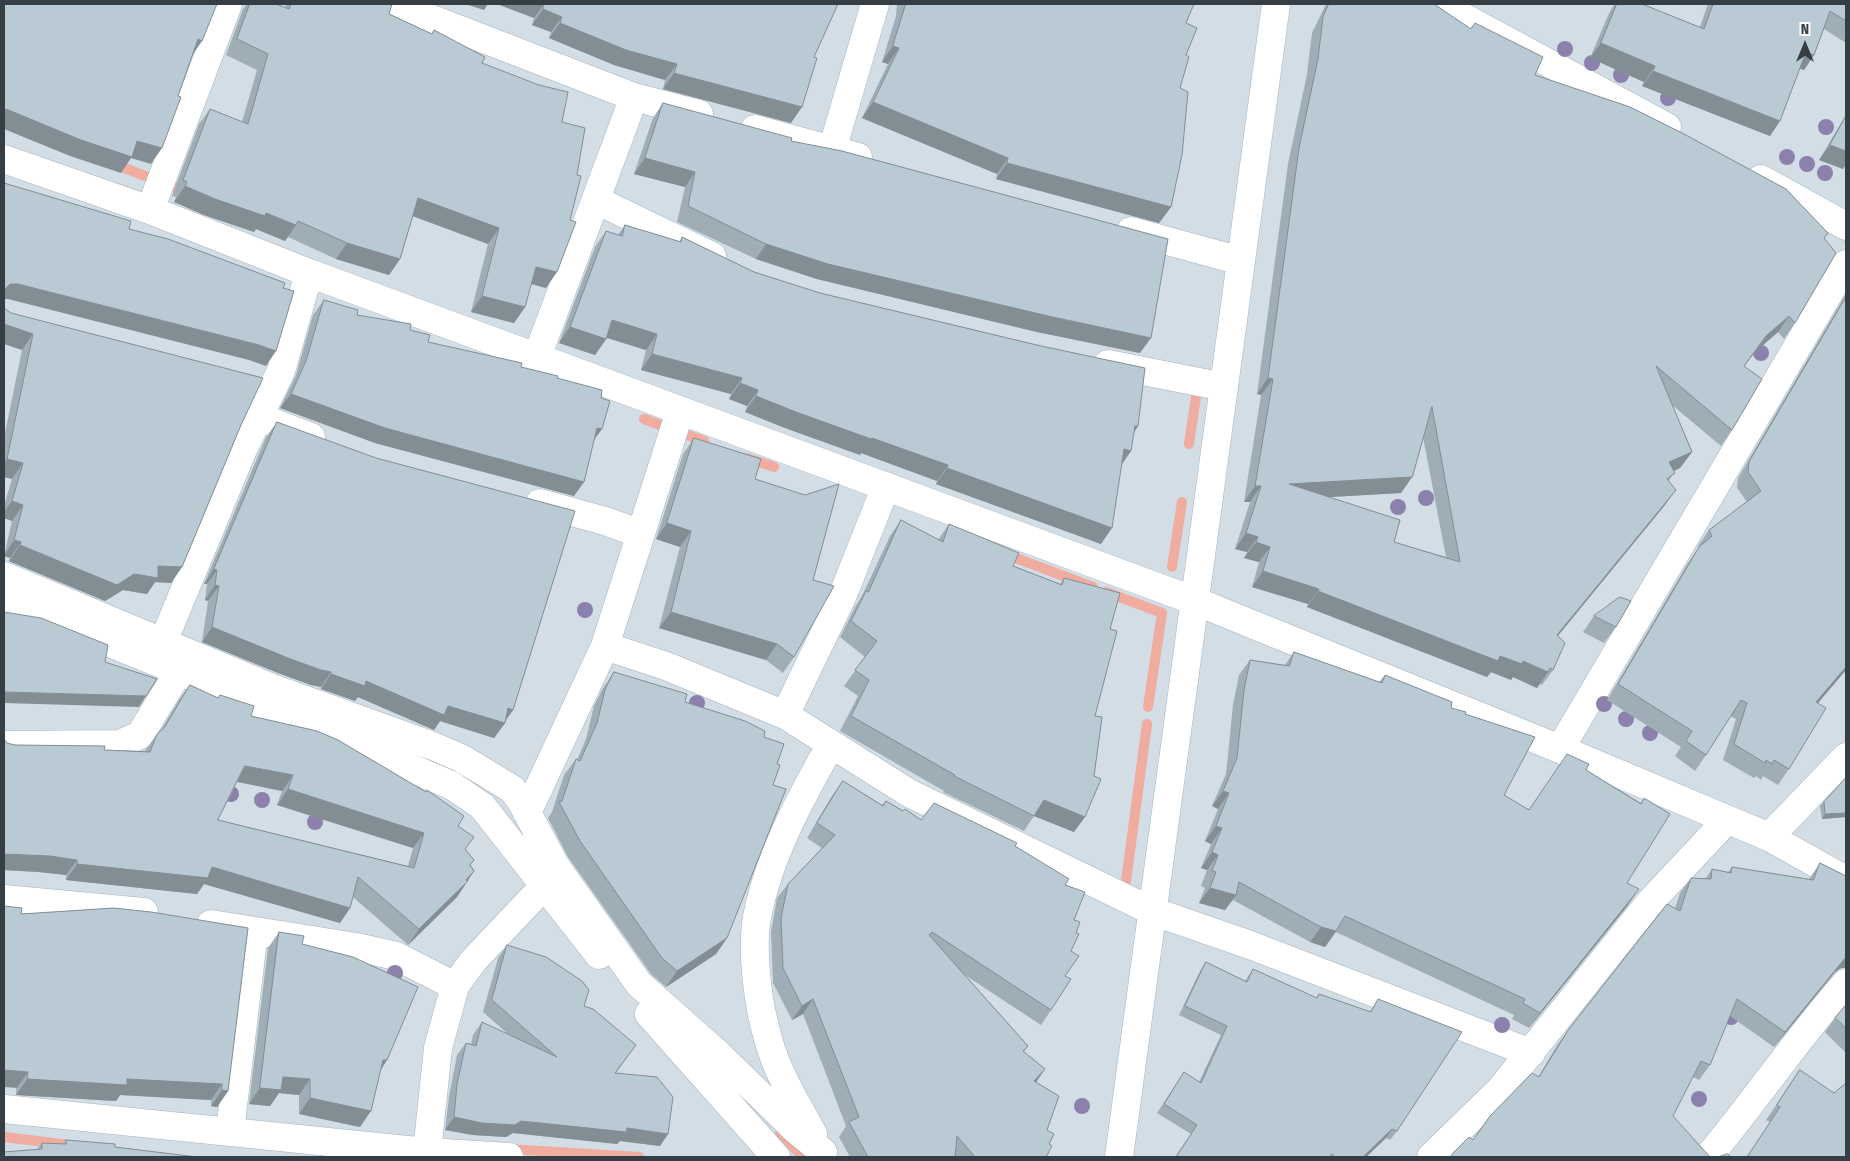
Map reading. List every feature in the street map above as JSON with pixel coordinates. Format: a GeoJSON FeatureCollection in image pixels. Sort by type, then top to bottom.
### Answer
{"type":"FeatureCollection","features":[{"type":"Feature","properties":{"kind":"street"},"geometry":{"type":"LineString","coordinates":[[150,210],[228,4]]}},
{"type":"Feature","properties":{"kind":"street"},"geometry":{"type":"LineString","coordinates":[[393,4],[634,96],[879,163]]}},
{"type":"Feature","properties":{"kind":"street"},"geometry":{"type":"LineString","coordinates":[[832,150],[875,4]]}},
{"type":"Feature","properties":{"kind":"street"},"geometry":{"type":"LineString","coordinates":[[1119,1157],[1276,4]]}},
{"type":"Feature","properties":{"kind":"street"},"geometry":{"type":"LineString","coordinates":[[1440,4],[1687,138]]}},
{"type":"Feature","properties":{"kind":"street"},"geometry":{"type":"LineString","coordinates":[[537,358],[634,96]]}},
{"type":"Feature","properties":{"kind":"street"},"geometry":{"type":"LineString","coordinates":[[4,159],[150,210],[309,273],[1195,602],[1560,749],[1769,837],[1846,880]]}},
{"type":"Feature","properties":{"kind":"street"},"geometry":{"type":"LineString","coordinates":[[1739,167],[1846,226]]}},
{"type":"Feature","properties":{"kind":"street"},"geometry":{"type":"LineString","coordinates":[[596,200],[733,266]]}},
{"type":"Feature","properties":{"kind":"street"},"geometry":{"type":"LineString","coordinates":[[1108,225],[1241,261]]}},
{"type":"Feature","properties":{"kind":"street"},"geometry":{"type":"LineString","coordinates":[[1560,749],[1846,264]]}},
{"type":"Feature","properties":{"kind":"street"},"geometry":{"type":"LineString","coordinates":[[163,642],[244,447],[259,417],[263,384],[281,371],[309,273]]}},
{"type":"Feature","properties":{"kind":"street"},"geometry":{"type":"LineString","coordinates":[[1088,359],[1224,387]]}},
{"type":"Feature","properties":{"kind":"street"},"geometry":{"type":"LineString","coordinates":[[527,813],[605,646],[680,411]]}},
{"type":"Feature","properties":{"kind":"street"},"geometry":{"type":"LineString","coordinates":[[259,417],[334,445]]}},
{"type":"Feature","properties":{"kind":"street"},"geometry":{"type":"LineString","coordinates":[[785,715],[842,597],[886,486]]}},
{"type":"Feature","properties":{"kind":"street"},"geometry":{"type":"LineString","coordinates":[[516,496],[605,521],[641,534]]}},
{"type":"Feature","properties":{"kind":"street"},"geometry":{"type":"LineString","coordinates":[[4,576],[272,688],[413,738],[461,758],[512,789],[522,801],[555,864],[639,984],[718,1054],[796,1130],[825,1155]]}},
{"type":"Feature","properties":{"kind":"street"},"geometry":{"type":"LineString","coordinates":[[4,600],[452,785],[482,806],[636,1000],[776,1157]]}},
{"type":"Feature","properties":{"kind":"street"},"geometry":{"type":"LineString","coordinates":[[605,646],[666,666],[785,715],[830,746],[909,793],[1152,910],[1250,945],[1531,1053]]}},
{"type":"Feature","properties":{"kind":"street"},"geometry":{"type":"LineString","coordinates":[[4,745],[120,744],[140,735],[179,671]]}},
{"type":"Feature","properties":{"kind":"street"},"geometry":{"type":"LineString","coordinates":[[825,1155],[786,1084],[769,1042],[754,950],[758,917],[770,874],[802,796],[830,746]]}},
{"type":"Feature","properties":{"kind":"street"},"geometry":{"type":"LineString","coordinates":[[1769,837],[1846,757]]}},
{"type":"Feature","properties":{"kind":"street"},"geometry":{"type":"LineString","coordinates":[[1431,1157],[1501,1088],[1531,1053],[1651,901],[1727,820]]}},
{"type":"Feature","properties":{"kind":"street"},"geometry":{"type":"LineString","coordinates":[[426,1152],[438,1048],[455,986],[473,961],[544,886]]}},
{"type":"Feature","properties":{"kind":"street"},"geometry":{"type":"LineString","coordinates":[[4,899],[142,912],[356,948],[396,956],[455,986]]}},
{"type":"Feature","properties":{"kind":"street"},"geometry":{"type":"LineString","coordinates":[[230,1131],[254,931]]}},
{"type":"Feature","properties":{"kind":"street"},"geometry":{"type":"LineString","coordinates":[[1708,1157],[1738,1122],[1805,1031],[1846,983]]}},
{"type":"Feature","properties":{"kind":"street"},"geometry":{"type":"LineString","coordinates":[[4,1109],[230,1131],[304,1148],[509,1157]]}},
{"type":"Feature","properties":{"kind":"shaded area"},"geometry":{"type":"Polygon","coordinates":[[[4,4],[1846,4],[1846,1157],[4,1157],[4,4]]]}},
{"type":"Feature","properties":{"kind":"building"},"geometry":{"type":"Polygon","coordinates":[[[4,4],[217,4],[202,41],[198,39],[178,96],[181,97],[162,148],[137,141],[132,157],[81,140],[6,109],[4,115],[4,4]]]}},
{"type":"Feature","properties":{"kind":"building"},"geometry":{"type":"Polygon","coordinates":[[[250,4],[276,4],[289,9],[291,4],[392,4],[389,14],[432,34],[434,30],[485,57],[482,63],[539,85],[568,92],[562,122],[585,128],[577,175],[581,176],[570,220],[576,222],[557,272],[536,267],[525,307],[482,296],[499,228],[418,198],[400,259],[347,243],[298,221],[296,225],[266,213],[265,216],[215,199],[185,186],[187,182],[183,180],[210,109],[248,124],[268,54],[237,39],[250,4]]]}},
{"type":"Feature","properties":{"kind":"building"},"geometry":{"type":"Polygon","coordinates":[[[544,4],[838,4],[814,57],[817,58],[802,107],[674,73],[677,64],[626,50],[560,23],[562,17],[543,9],[544,4]]]}},
{"type":"Feature","properties":{"kind":"building"},"geometry":{"type":"Polygon","coordinates":[[[906,4],[1194,4],[1186,23],[1197,28],[1186,55],[1189,57],[1180,88],[1188,92],[1182,155],[1171,207],[1007,163],[1008,158],[873,102],[899,48],[893,46],[906,4]]]}},
{"type":"Feature","properties":{"kind":"building"},"geometry":{"type":"Polygon","coordinates":[[[1329,4],[1434,4],[1471,29],[1475,23],[1543,57],[1535,75],[1630,107],[1786,189],[1828,233],[1824,238],[1836,253],[1795,323],[1789,316],[1766,336],[1744,366],[1762,379],[1732,430],[1656,366],[1692,452],[1669,462],[1675,473],[1667,479],[1676,490],[1557,635],[1565,643],[1553,670],[1550,668],[1548,672],[1523,661],[1522,664],[1500,656],[1498,661],[1318,591],[1319,589],[1263,571],[1270,547],[1256,542],[1258,537],[1246,533],[1261,486],[1255,486],[1273,379],[1268,378],[1299,148],[1318,59],[1323,17],[1329,4]],[[1432,407],[1412,477],[1289,484],[1400,520],[1394,542],[1460,562],[1432,407]]]}},
{"type":"Feature","properties":{"kind":"building"},"geometry":{"type":"Polygon","coordinates":[[[1617,4],[1642,4],[1704,29],[1713,4],[1846,4],[1846,21],[1830,11],[1814,55],[1806,52],[1780,121],[1653,71],[1655,66],[1601,43],[1617,4]]]}},
{"type":"Feature","properties":{"kind":"building"},"geometry":{"type":"Polygon","coordinates":[[[663,103],[792,138],[791,141],[842,151],[1168,239],[1151,338],[1048,316],[828,264],[766,244],[688,206],[695,172],[645,158],[663,103]]]}},
{"type":"Feature","properties":{"kind":"building"},"geometry":{"type":"Polygon","coordinates":[[[1846,116],[1846,151],[1830,145],[1846,116]]]}},
{"type":"Feature","properties":{"kind":"building"},"geometry":{"type":"Polygon","coordinates":[[[4,183],[131,221],[129,229],[168,239],[285,283],[283,288],[294,291],[276,351],[259,345],[18,284],[10,284],[4,290],[4,183]]]}},
{"type":"Feature","properties":{"kind":"building"},"geometry":{"type":"Polygon","coordinates":[[[625,225],[681,242],[682,237],[754,272],[820,293],[1041,346],[1145,368],[1138,426],[1135,426],[1131,451],[1124,449],[1112,528],[947,468],[948,465],[871,439],[756,396],[758,390],[740,383],[742,378],[652,354],[657,334],[612,320],[606,339],[570,327],[606,231],[622,236],[625,225]]]}},
{"type":"Feature","properties":{"kind":"building"},"geometry":{"type":"Polygon","coordinates":[[[1846,297],[1846,667],[1816,702],[1826,708],[1789,769],[1774,760],[1772,764],[1766,760],[1765,763],[1734,744],[1747,703],[1741,700],[1706,755],[1686,741],[1692,731],[1618,684],[1699,547],[1712,536],[1709,530],[1761,491],[1748,472],[1749,462],[1846,297]]]}},
{"type":"Feature","properties":{"kind":"building"},"geometry":{"type":"Polygon","coordinates":[[[324,300],[358,310],[357,315],[411,324],[410,330],[430,335],[428,342],[522,363],[521,367],[602,390],[601,398],[610,401],[602,429],[597,428],[584,482],[385,428],[291,394],[306,361],[324,300]]]}},
{"type":"Feature","properties":{"kind":"building"},"geometry":{"type":"Polygon","coordinates":[[[4,308],[11,313],[263,378],[241,425],[182,567],[158,566],[158,578],[134,574],[117,585],[20,545],[21,542],[14,540],[23,505],[12,501],[23,463],[7,459],[33,334],[4,324],[4,308]]]}},
{"type":"Feature","properties":{"kind":"building"},"geometry":{"type":"Polygon","coordinates":[[[277,422],[376,458],[575,511],[513,710],[508,708],[505,723],[448,706],[444,715],[366,681],[365,686],[331,674],[331,672],[288,658],[212,627],[219,586],[215,585],[217,570],[214,569],[277,422]]]}},
{"type":"Feature","properties":{"kind":"building"},"geometry":{"type":"Polygon","coordinates":[[[694,438],[761,459],[755,479],[805,495],[839,484],[813,580],[834,586],[794,657],[777,644],[671,612],[691,531],[667,523],[694,438]]]}},
{"type":"Feature","properties":{"kind":"building"},"geometry":{"type":"Polygon","coordinates":[[[901,520],[943,542],[949,524],[1019,553],[1013,566],[1062,585],[1064,578],[1120,593],[1110,629],[1117,631],[1095,716],[1102,717],[1094,776],[1101,779],[1085,817],[1044,800],[1034,816],[954,776],[851,716],[869,680],[855,670],[877,641],[851,621],[866,591],[868,592],[901,520]]]}},
{"type":"Feature","properties":{"kind":"building"},"geometry":{"type":"Polygon","coordinates":[[[1620,597],[1631,601],[1616,627],[1594,616],[1620,597]]]}},
{"type":"Feature","properties":{"kind":"building"},"geometry":{"type":"Polygon","coordinates":[[[4,612],[41,618],[108,645],[105,662],[157,679],[146,696],[4,692],[4,612]]]}},
{"type":"Feature","properties":{"kind":"building"},"geometry":{"type":"Polygon","coordinates":[[[1294,652],[1382,683],[1385,675],[1452,702],[1451,708],[1466,712],[1465,714],[1535,737],[1504,795],[1529,810],[1567,754],[1589,764],[1586,770],[1641,804],[1644,798],[1670,814],[1627,883],[1639,889],[1540,1013],[1523,1003],[1525,999],[1345,916],[1336,931],[1321,927],[1239,882],[1236,895],[1210,888],[1216,872],[1212,871],[1218,855],[1212,852],[1222,828],[1216,826],[1229,793],[1223,791],[1237,758],[1244,690],[1250,660],[1289,666],[1294,652]]]}},
{"type":"Feature","properties":{"kind":"building"},"geometry":{"type":"Polygon","coordinates":[[[614,672],[687,694],[685,702],[745,721],[765,731],[764,737],[784,744],[777,764],[780,765],[773,785],[786,789],[727,938],[677,971],[662,958],[580,841],[559,802],[562,801],[576,759],[580,761],[597,723],[605,690],[614,672]]]}},
{"type":"Feature","properties":{"kind":"building"},"geometry":{"type":"Polygon","coordinates":[[[190,685],[218,698],[220,695],[254,706],[251,716],[317,731],[338,740],[426,792],[427,790],[464,816],[458,826],[474,837],[465,849],[474,860],[470,865],[474,871],[466,880],[468,881],[419,929],[358,877],[350,908],[212,867],[208,878],[77,864],[77,860],[50,856],[4,854],[4,739],[7,743],[15,745],[105,746],[104,750],[150,752],[157,734],[164,728],[190,685]],[[245,766],[218,820],[414,868],[424,833],[288,789],[293,775],[245,766]]]}},
{"type":"Feature","properties":{"kind":"building"},"geometry":{"type":"Polygon","coordinates":[[[1846,778],[1846,813],[1825,814],[1824,802],[1846,778]]]}},
{"type":"Feature","properties":{"kind":"building"},"geometry":{"type":"Polygon","coordinates":[[[843,781],[883,806],[886,801],[903,811],[905,809],[921,820],[934,803],[1017,843],[1015,846],[1069,879],[1065,885],[1085,892],[1074,920],[1080,922],[1076,933],[1079,934],[1071,951],[1079,956],[1065,976],[1071,979],[1051,1010],[932,932],[929,935],[1028,1046],[1023,1051],[1045,1069],[1034,1081],[1059,1096],[1047,1130],[1054,1134],[1049,1144],[1052,1146],[1046,1157],[975,1157],[957,1136],[955,1157],[868,1157],[849,1122],[859,1117],[813,999],[802,1006],[783,968],[781,918],[788,884],[835,835],[817,823],[843,781]]]}},
{"type":"Feature","properties":{"kind":"building"},"geometry":{"type":"Polygon","coordinates":[[[1820,863],[1846,876],[1846,957],[1785,1032],[1737,999],[1710,1065],[1701,1061],[1673,1116],[1710,1157],[1450,1157],[1469,1137],[1473,1140],[1490,1116],[1532,1073],[1539,1077],[1569,1029],[1667,904],[1680,911],[1691,878],[1711,879],[1712,869],[1731,873],[1732,867],[1813,880],[1820,863]]]}},
{"type":"Feature","properties":{"kind":"building"},"geometry":{"type":"Polygon","coordinates":[[[4,906],[22,908],[21,914],[114,908],[151,912],[248,928],[228,1091],[222,1090],[222,1084],[127,1079],[127,1085],[27,1079],[28,1072],[4,1070],[4,906]]]}},
{"type":"Feature","properties":{"kind":"building"},"geometry":{"type":"Polygon","coordinates":[[[279,932],[304,936],[302,944],[353,957],[418,987],[387,1060],[383,1060],[371,1111],[310,1098],[310,1079],[283,1077],[281,1090],[260,1088],[279,932]]]}},
{"type":"Feature","properties":{"kind":"building"},"geometry":{"type":"Polygon","coordinates":[[[507,945],[546,957],[582,981],[589,990],[584,1006],[593,1009],[636,1045],[615,1073],[657,1077],[673,1097],[668,1134],[627,1128],[626,1132],[521,1121],[515,1125],[482,1123],[454,1117],[457,1084],[466,1043],[476,1046],[482,1022],[557,1057],[492,1000],[507,945]]]}},
{"type":"Feature","properties":{"kind":"building"},"geometry":{"type":"Polygon","coordinates":[[[1206,962],[1247,982],[1253,969],[1317,998],[1319,994],[1371,1012],[1378,999],[1462,1032],[1397,1131],[1392,1129],[1363,1157],[1335,1157],[1332,1154],[1330,1157],[1176,1157],[1197,1125],[1164,1104],[1184,1072],[1201,1083],[1227,1026],[1185,1006],[1206,962]]]}},
{"type":"Feature","properties":{"kind":"building"},"geometry":{"type":"Polygon","coordinates":[[[1846,1005],[1846,1028],[1835,1018],[1846,1005]]]}},
{"type":"Feature","properties":{"kind":"building"},"geometry":{"type":"Polygon","coordinates":[[[1800,1070],[1834,1093],[1846,1083],[1846,1157],[1747,1157],[1780,1107],[1777,1105],[1800,1070]]]}},
{"type":"Feature","properties":{"kind":"building"},"geometry":{"type":"Polygon","coordinates":[[[66,1140],[115,1144],[115,1147],[197,1157],[4,1157],[4,1152],[42,1149],[42,1143],[66,1144],[66,1140]]]}},
{"type":"Feature","properties":{"kind":"building"},"geometry":{"type":"Polygon","coordinates":[[[1728,1154],[1731,1157],[1718,1157],[1728,1154]]]}},
{"type":"Feature","properties":{"kind":"waterway"},"geometry":{"type":"LineString","coordinates":[[119,166],[188,192]]}},
{"type":"Feature","properties":{"kind":"waterway"},"geometry":{"type":"LineString","coordinates":[[1189,444],[1198,383]]}},
{"type":"Feature","properties":{"kind":"waterway"},"geometry":{"type":"LineString","coordinates":[[644,419],[704,441]]}},
{"type":"Feature","properties":{"kind":"waterway"},"geometry":{"type":"LineString","coordinates":[[747,458],[774,467]]}},
{"type":"Feature","properties":{"kind":"waterway"},"geometry":{"type":"LineString","coordinates":[[1172,567],[1182,502]]}},
{"type":"Feature","properties":{"kind":"waterway"},"geometry":{"type":"LineString","coordinates":[[1005,554],[1093,587]]}},
{"type":"Feature","properties":{"kind":"waterway"},"geometry":{"type":"LineString","coordinates":[[1106,592],[1162,613],[1148,707]]}},
{"type":"Feature","properties":{"kind":"waterway"},"geometry":{"type":"LineString","coordinates":[[1124,896],[1147,724]]}},
{"type":"Feature","properties":{"kind":"waterway"},"geometry":{"type":"LineString","coordinates":[[780,1133],[803,1157]]}},
{"type":"Feature","properties":{"kind":"waterway"},"geometry":{"type":"LineString","coordinates":[[4,1137],[70,1145]]}},
{"type":"Feature","properties":{"kind":"waterway"},"geometry":{"type":"LineString","coordinates":[[507,1149],[639,1157]]}}]}
